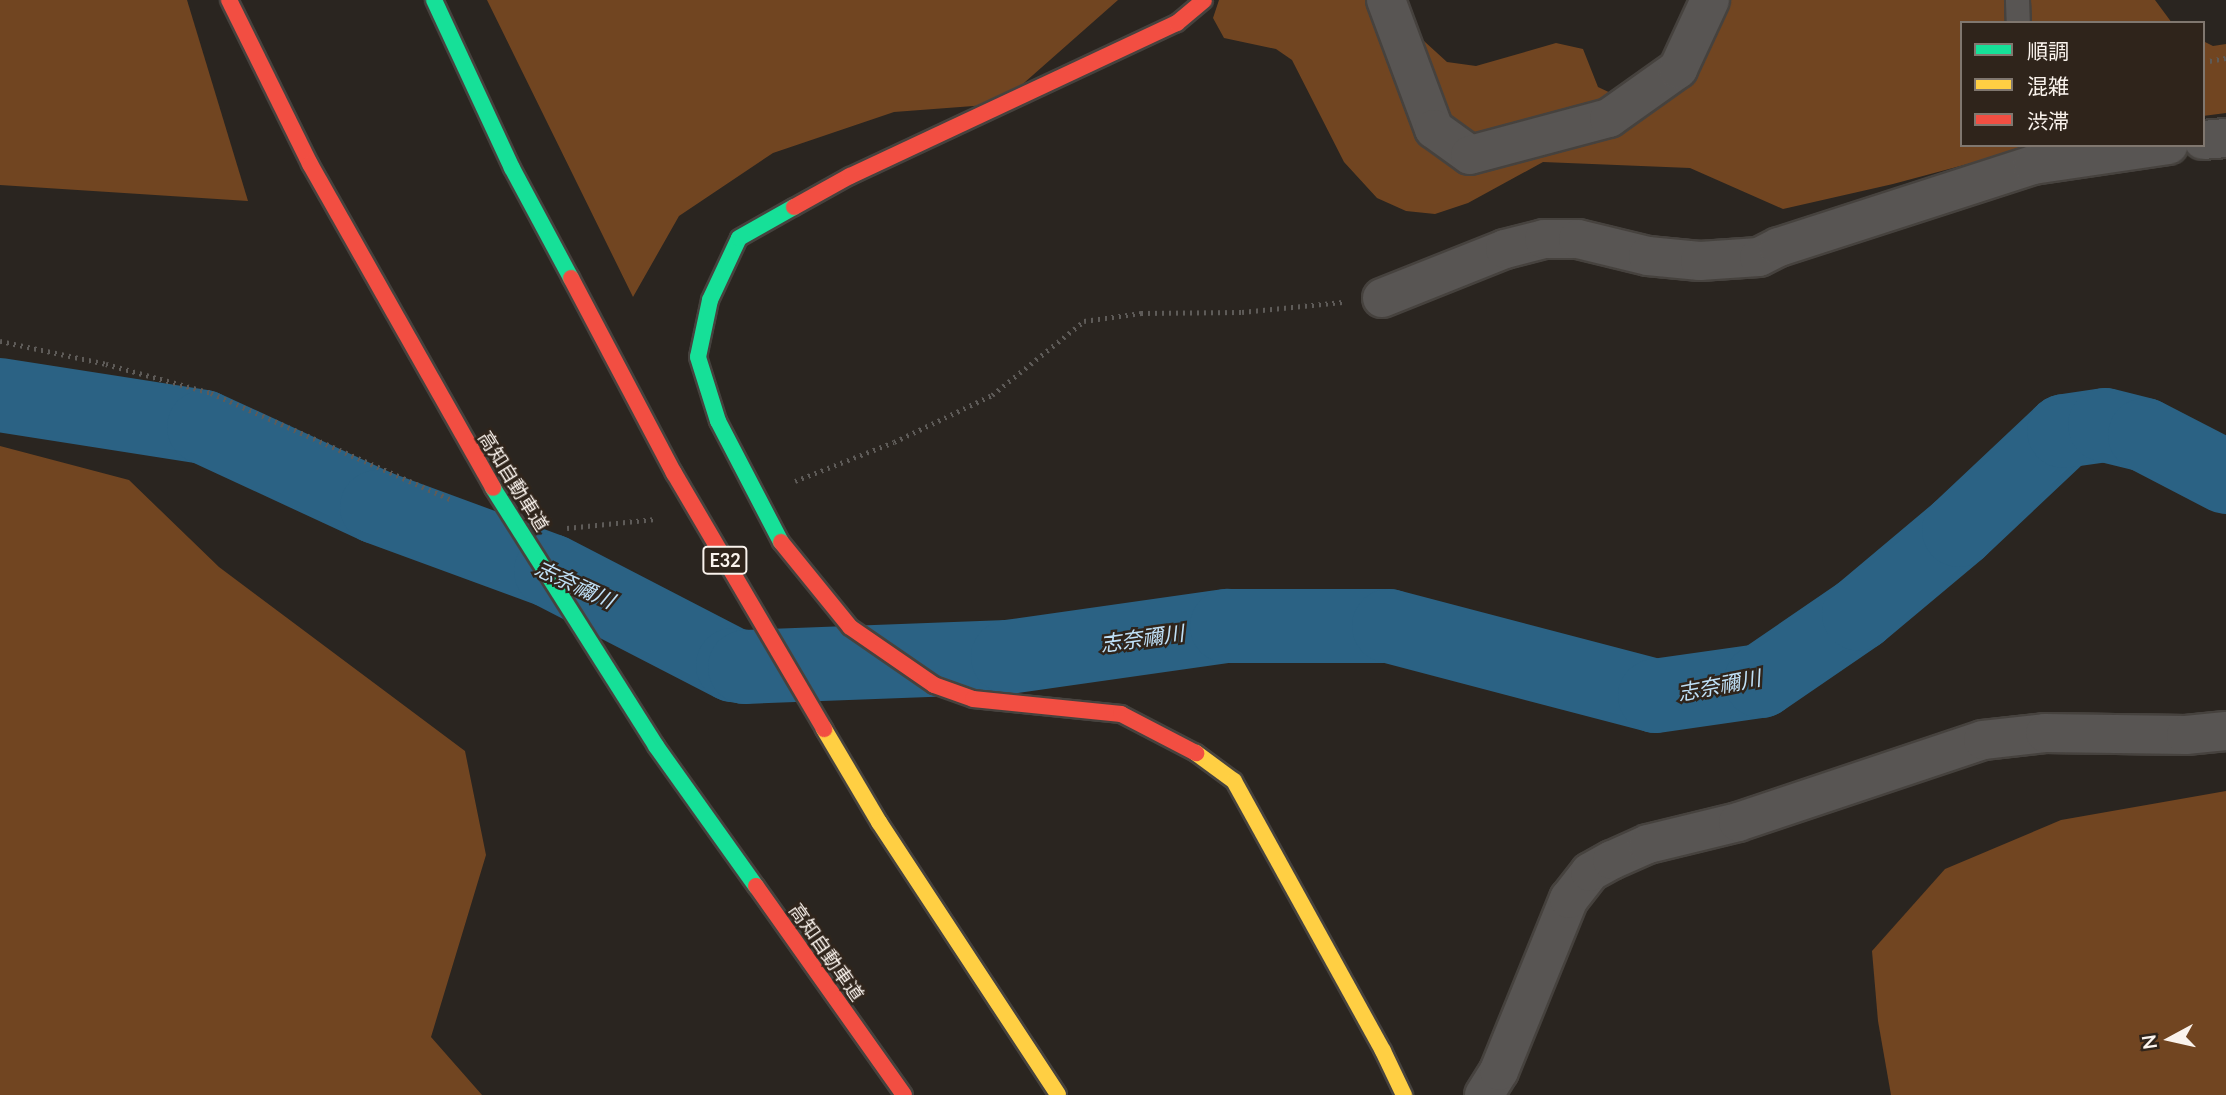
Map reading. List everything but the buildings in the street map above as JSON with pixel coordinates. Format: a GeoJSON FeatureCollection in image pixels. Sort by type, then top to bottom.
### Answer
{"type":"FeatureCollection","features":[{"type":"Feature","properties":{"kind":"main road","name":"高知自動車道"},"geometry":{"type":"LineString","coordinates":[[229,0],[310,164],[477,461],[656,746],[904,1095]]}},
{"type":"Feature","properties":{"kind":"main road","name":"E32"},"geometry":{"type":"LineString","coordinates":[[434,0],[512,168],[674,473],[879,822],[1058,1095]]}},
{"type":"Feature","properties":{"kind":"main road"},"geometry":{"type":"LineString","coordinates":[[1204,0],[1177,23],[850,176],[739,238],[710,300],[698,357],[718,421],[759,495],[786,552],[849,627],[934,685],[973,699],[1121,714],[1184,744],[1234,781],[1405,1095]]}},
{"type":"Feature","properties":{"kind":"street"},"geometry":{"type":"LineString","coordinates":[[1386,0],[1434,129],[1470,155],[1609,118],[1678,69],[1710,0]]}},
{"type":"Feature","properties":{"kind":"street"},"geometry":{"type":"LineString","coordinates":[[2205,140],[2226,138]]}},
{"type":"Feature","properties":{"kind":"street"},"geometry":{"type":"LineString","coordinates":[[1382,298],[1504,249],[1544,239],[1578,239],[1648,256],[1700,261],[1759,257],[1779,247],[2032,155],[2142,147]]}},
{"type":"Feature","properties":{"kind":"street"},"geometry":{"type":"LineString","coordinates":[[1484,1095],[1499,1071],[1569,900],[1590,872],[1612,860],[1648,844],[1738,822],[1983,740],[2045,733],[2186,735],[2226,730]]}},
{"type":"Feature","properties":{"kind":"lane"},"geometry":{"type":"LineString","coordinates":[[2017,0],[2018,21]]}},
{"type":"Feature","properties":{"kind":"path"},"geometry":{"type":"LineString","coordinates":[[2205,62],[2226,58]]}},
{"type":"Feature","properties":{"kind":"path"},"geometry":{"type":"LineString","coordinates":[[759,495],[894,442],[992,395],[1084,321],[1141,313],[1242,312],[1382,298]]}},
{"type":"Feature","properties":{"kind":"path"},"geometry":{"type":"LineString","coordinates":[[0,341],[106,364],[211,393],[371,465],[465,502]]}},
{"type":"Feature","properties":{"kind":"path"},"geometry":{"type":"LineString","coordinates":[[554,524],[567,528],[653,520],[665,515]]}},
{"type":"Feature","properties":{"kind":"shaded area"},"geometry":{"type":"Polygon","coordinates":[[[0,0],[187,0],[248,201],[0,185],[0,0]]]}},
{"type":"Feature","properties":{"kind":"shaded area"},"geometry":{"type":"Polygon","coordinates":[[[487,0],[1118,0],[1000,104],[894,112],[773,153],[679,216],[633,297],[487,0]]]}},
{"type":"Feature","properties":{"kind":"shaded area"},"geometry":{"type":"Polygon","coordinates":[[[1219,0],[1379,0],[1447,62],[1476,66],[1556,43],[1583,49],[1598,87],[1615,95],[1671,51],[1696,0],[2155,0],[2171,21],[1960,21],[1960,147],[2032,147],[1893,184],[1783,209],[1690,168],[1543,162],[1468,203],[1435,214],[1406,211],[1377,198],[1344,162],[1292,60],[1276,49],[1224,38],[1213,18],[1219,0]]]}},
{"type":"Feature","properties":{"kind":"shaded area"},"geometry":{"type":"Polygon","coordinates":[[[2205,42],[2213,46],[2226,44],[2226,113],[2205,116],[2205,42]]]}},
{"type":"Feature","properties":{"kind":"shaded area"},"geometry":{"type":"Polygon","coordinates":[[[0,446],[129,480],[219,567],[465,751],[486,855],[431,1037],[482,1095],[0,1095],[0,446]]]}},
{"type":"Feature","properties":{"kind":"shaded area"},"geometry":{"type":"Polygon","coordinates":[[[2226,791],[2226,1095],[1891,1095],[1878,1021],[1872,951],[1945,869],[2061,820],[2226,791]]]}},
{"type":"Feature","properties":{"kind":"waterway","name":"志奈禰川"},"geometry":{"type":"LineString","coordinates":[[0,395],[204,427],[377,507],[551,571],[733,665],[745,667],[1008,657],[1227,626],[1389,626],[1655,696],[1761,681],[1859,614],[1959,530],[2064,431],[2105,425],[2145,435],[2226,477]]}},
{"type":"Feature","properties":{"kind":"traffic: fast"},"geometry":{"type":"LineString","coordinates":[[434,0],[512,168],[571,278]]}},
{"type":"Feature","properties":{"kind":"traffic: fast"},"geometry":{"type":"LineString","coordinates":[[781,542],[718,421],[698,357],[710,300],[739,238],[794,207]]}},
{"type":"Feature","properties":{"kind":"traffic: fast"},"geometry":{"type":"LineString","coordinates":[[493,488],[656,746],[756,886]]}},
{"type":"Feature","properties":{"kind":"traffic: slow"},"geometry":{"type":"LineString","coordinates":[[824,729],[879,822],[1058,1095]]}},
{"type":"Feature","properties":{"kind":"traffic: slow"},"geometry":{"type":"LineString","coordinates":[[1196,753],[1234,781],[1383,1051],[1404,1095]]}},
{"type":"Feature","properties":{"kind":"traffic: jam"},"geometry":{"type":"LineString","coordinates":[[229,0],[310,164],[493,488]]}},
{"type":"Feature","properties":{"kind":"traffic: jam"},"geometry":{"type":"LineString","coordinates":[[794,207],[850,176],[1177,23],[1204,0]]}},
{"type":"Feature","properties":{"kind":"traffic: jam"},"geometry":{"type":"LineString","coordinates":[[571,278],[674,473],[824,729]]}},
{"type":"Feature","properties":{"kind":"traffic: jam"},"geometry":{"type":"LineString","coordinates":[[781,542],[850,627],[934,685],[973,699],[1121,714],[1196,753]]}},
{"type":"Feature","properties":{"kind":"traffic: jam"},"geometry":{"type":"LineString","coordinates":[[756,886],[904,1095]]}}]}
